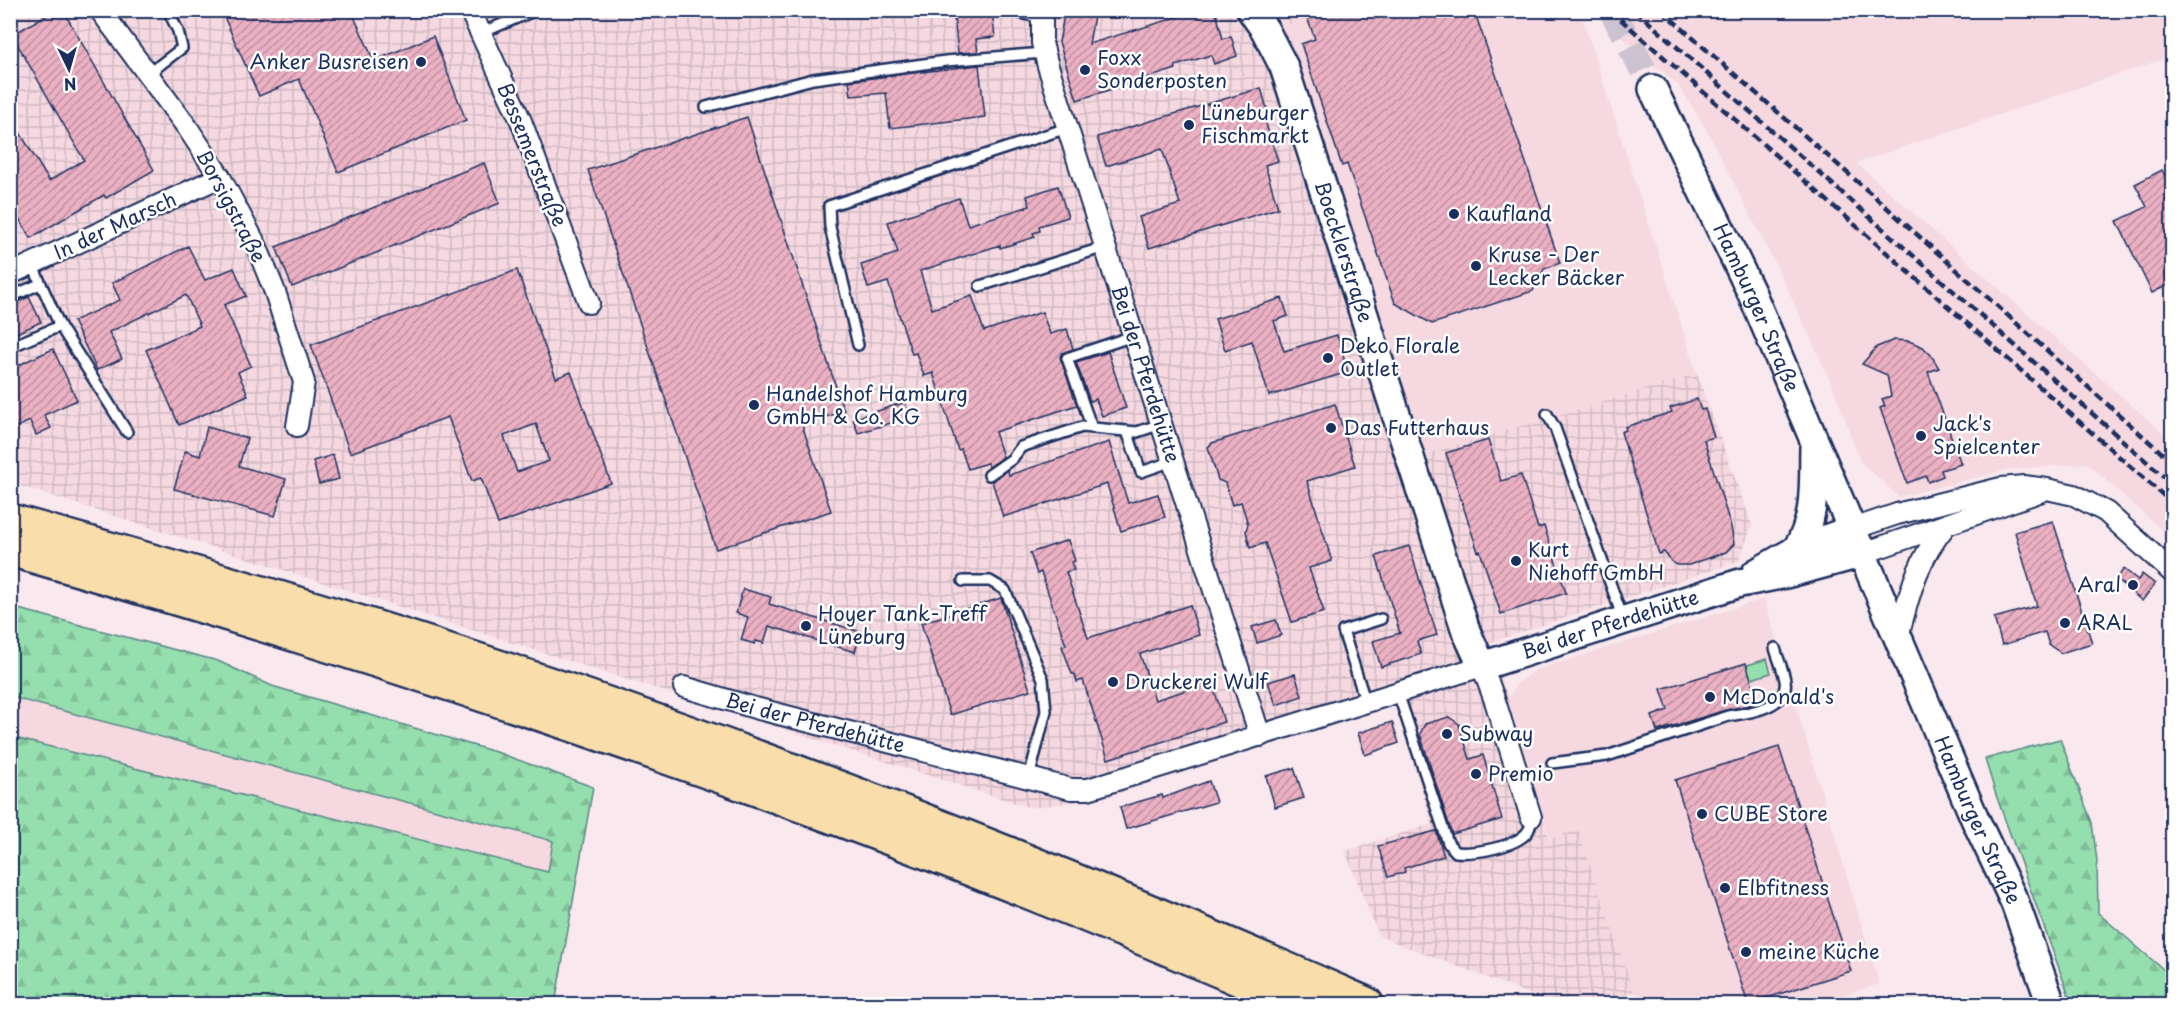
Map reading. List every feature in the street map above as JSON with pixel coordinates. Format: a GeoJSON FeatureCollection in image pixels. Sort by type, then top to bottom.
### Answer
{"type":"FeatureCollection","features":[{"type":"Feature","properties":{"kind":"highway"},"geometry":{"type":"LineString","coordinates":[[10,521],[224,582],[423,643],[681,730],[928,821],[1152,911],[1366,1005]]}},
{"type":"Feature","properties":{"kind":"highway"},"geometry":{"type":"LineString","coordinates":[[10,549],[214,608],[422,673],[684,763],[950,860],[1142,936],[1297,1005]]}},
{"type":"Feature","properties":{"kind":"street","name":"Borsigstraße"},"geometry":{"type":"LineString","coordinates":[[100,10],[187,127],[255,229],[304,382],[297,426]]}},
{"type":"Feature","properties":{"kind":"street","name":"Bessemerstraße"},"geometry":{"type":"LineString","coordinates":[[470,10],[521,121],[589,303]]}},
{"type":"Feature","properties":{"kind":"street","name":"Boecklerstraße"},"geometry":{"type":"LineString","coordinates":[[1251,10],[1271,39],[1284,66],[1378,346],[1466,630],[1482,666]]}},
{"type":"Feature","properties":{"kind":"street","name":"Bei der Pferdehütte"},"geometry":{"type":"LineString","coordinates":[[1042,14],[1044,53],[1260,736]]}},
{"type":"Feature","properties":{"kind":"street","name":"Hamburger Straße"},"geometry":{"type":"LineString","coordinates":[[1653,89],[1752,294],[1975,819],[2015,903],[2051,1005]]}},
{"type":"Feature","properties":{"kind":"street","name":"In der Marsch"},"geometry":{"type":"LineString","coordinates":[[10,274],[220,177]]}},
{"type":"Feature","properties":{"kind":"street"},"geometry":{"type":"LineString","coordinates":[[1796,550],[1806,532],[1813,505],[1814,437]]}},
{"type":"Feature","properties":{"kind":"street"},"geometry":{"type":"LineString","coordinates":[[1858,541],[1897,514],[2001,488],[2024,486],[2074,495],[2106,512],[2172,572]]}},
{"type":"Feature","properties":{"kind":"street"},"geometry":{"type":"LineString","coordinates":[[1858,541],[1948,524],[2047,489]]}},
{"type":"Feature","properties":{"kind":"street"},"geometry":{"type":"LineString","coordinates":[[1898,637],[1917,571],[1932,542],[1948,524]]}},
{"type":"Feature","properties":{"kind":"street","name":"Bei der Pferdehütte"},"geometry":{"type":"LineString","coordinates":[[1740,583],[1796,550],[1858,541]]}},
{"type":"Feature","properties":{"kind":"street","name":"Bei der Pferdehütte"},"geometry":{"type":"LineString","coordinates":[[684,687],[755,708],[1071,789],[1088,789],[1398,693],[1740,583],[1786,574],[1858,541]]}},
{"type":"Feature","properties":{"kind":"street"},"geometry":{"type":"LineString","coordinates":[[1482,666],[1532,818]]}},
{"type":"Feature","properties":{"kind":"lane"},"geometry":{"type":"LineString","coordinates":[[148,74],[182,48],[178,31],[168,10]]}},
{"type":"Feature","properties":{"kind":"lane"},"geometry":{"type":"LineString","coordinates":[[504,10],[509,21]]}},
{"type":"Feature","properties":{"kind":"lane"},"geometry":{"type":"LineString","coordinates":[[481,33],[536,10]]}},
{"type":"Feature","properties":{"kind":"lane"},"geometry":{"type":"LineString","coordinates":[[1007,10],[1042,14]]}},
{"type":"Feature","properties":{"kind":"lane"},"geometry":{"type":"LineString","coordinates":[[706,107],[813,79],[946,61],[1044,53]]}},
{"type":"Feature","properties":{"kind":"lane"},"geometry":{"type":"LineString","coordinates":[[858,345],[830,227],[828,206],[1067,128]]}},
{"type":"Feature","properties":{"kind":"lane"},"geometry":{"type":"LineString","coordinates":[[980,286],[1105,247]]}},
{"type":"Feature","properties":{"kind":"lane"},"geometry":{"type":"LineString","coordinates":[[32,264],[60,326],[127,432]]}},
{"type":"Feature","properties":{"kind":"lane"},"geometry":{"type":"LineString","coordinates":[[10,297],[40,284]]}},
{"type":"Feature","properties":{"kind":"lane"},"geometry":{"type":"LineString","coordinates":[[10,347],[60,326]]}},
{"type":"Feature","properties":{"kind":"lane"},"geometry":{"type":"LineString","coordinates":[[1092,428],[1067,358],[1133,336]]}},
{"type":"Feature","properties":{"kind":"lane"},"geometry":{"type":"LineString","coordinates":[[1547,414],[1555,428],[1624,621]]}},
{"type":"Feature","properties":{"kind":"lane"},"geometry":{"type":"LineString","coordinates":[[989,475],[1012,459],[1022,447],[1082,427],[1137,432],[1161,424]]}},
{"type":"Feature","properties":{"kind":"lane"},"geometry":{"type":"LineString","coordinates":[[1127,431],[1141,471],[1173,461]]}},
{"type":"Feature","properties":{"kind":"lane"},"geometry":{"type":"LineString","coordinates":[[963,581],[990,581],[1005,590],[1043,679],[1046,711],[1029,778]]}},
{"type":"Feature","properties":{"kind":"lane"},"geometry":{"type":"LineString","coordinates":[[1366,703],[1343,631],[1381,619]]}},
{"type":"Feature","properties":{"kind":"lane"},"geometry":{"type":"LineString","coordinates":[[1552,763],[1607,756],[1728,716],[1773,704],[1785,691],[1786,682],[1775,648]]}},
{"type":"Feature","properties":{"kind":"lane"},"geometry":{"type":"LineString","coordinates":[[1398,693],[1448,843],[1456,852],[1469,853],[1485,850],[1524,836],[1530,829],[1532,818]]}},
{"type":"Feature","properties":{"kind":"shaded area"},"geometry":{"type":"Polygon","coordinates":[[[1327,10],[1557,10],[1583,20],[1697,374],[1420,456],[1277,28],[1327,10]]]}},
{"type":"Feature","properties":{"kind":"shaded area"},"geometry":{"type":"Polygon","coordinates":[[[1327,10],[1278,28],[1420,456],[1697,374],[1752,525],[1739,561],[1488,643],[1508,698],[1549,839],[1578,830],[1634,992],[1599,1004],[1555,1004],[1379,936],[1345,851],[1432,824],[1396,704],[1107,797],[1031,808],[11,483],[11,11],[1327,10]]]}},
{"type":"Feature","properties":{"kind":"shaded area"},"geometry":{"type":"Polygon","coordinates":[[[1592,11],[2172,11],[2172,56],[1856,163],[2172,441],[2172,539],[2087,463],[2005,470],[1899,497],[1860,461],[1835,391],[1784,281],[1707,130],[1678,85],[1592,11]]]}},
{"type":"Feature","properties":{"kind":"shaded area"},"geometry":{"type":"Polygon","coordinates":[[[1764,599],[1879,984],[1813,1004],[1666,1004],[1634,992],[1578,831],[1550,839],[1508,698],[1518,683],[1536,670],[1764,599]]]}},
{"type":"Feature","properties":{"kind":"shaded area"},"geometry":{"type":"Polygon","coordinates":[[[10,697],[553,841],[548,873],[11,737],[10,697]]]}},
{"type":"Feature","properties":{"kind":"green space"},"geometry":{"type":"Polygon","coordinates":[[[11,607],[218,661],[272,686],[499,753],[593,787],[555,1004],[11,1004],[11,737],[548,872],[553,841],[11,697],[11,607]]]}},
{"type":"Feature","properties":{"kind":"green space"},"geometry":{"type":"Polygon","coordinates":[[[1767,659],[1771,673],[1748,680],[1744,666],[1767,659]]]}},
{"type":"Feature","properties":{"kind":"green space"},"geometry":{"type":"Polygon","coordinates":[[[2060,739],[2092,823],[2097,861],[2098,913],[2172,977],[2172,1004],[2072,1004],[1985,759],[2060,739]]]}},
{"type":"Feature","properties":{"kind":"building"},"geometry":{"type":"Polygon","coordinates":[[[55,10],[63,10],[154,170],[106,198],[104,195],[31,238],[10,204],[10,116],[49,181],[84,160],[12,35],[55,10]]]}},
{"type":"Feature","properties":{"kind":"building"},"geometry":{"type":"Polygon","coordinates":[[[221,10],[351,10],[374,61],[433,36],[466,120],[338,172],[299,79],[259,96],[221,10]]]}},
{"type":"Feature","properties":{"kind":"building"},"geometry":{"type":"Polygon","coordinates":[[[1065,10],[1095,10],[1089,44],[1178,17],[1170,10],[1211,10],[1217,16],[1223,39],[1231,36],[1237,56],[1214,64],[1211,55],[1175,66],[1176,69],[1077,100],[1059,42],[1065,10]]]}},
{"type":"Feature","properties":{"kind":"building","name":"Kaufland"},"geometry":{"type":"Polygon","coordinates":[[[1319,10],[1474,10],[1560,263],[1544,269],[1533,291],[1432,324],[1395,303],[1347,164],[1342,166],[1301,44],[1315,39],[1306,15],[1319,10]]]}},
{"type":"Feature","properties":{"kind":"building"},"geometry":{"type":"Polygon","coordinates":[[[992,11],[995,37],[976,39],[978,52],[958,53],[954,16],[992,11]]]}},
{"type":"Feature","properties":{"kind":"building"},"geometry":{"type":"Polygon","coordinates":[[[979,65],[985,117],[890,128],[886,93],[851,96],[849,81],[979,65]]]}},
{"type":"Feature","properties":{"kind":"building"},"geometry":{"type":"Polygon","coordinates":[[[1261,88],[1269,116],[1264,118],[1278,161],[1265,165],[1278,208],[1149,248],[1139,217],[1180,204],[1162,149],[1106,166],[1097,137],[1261,88]]]}},
{"type":"Feature","properties":{"kind":"building"},"geometry":{"type":"Polygon","coordinates":[[[747,117],[844,411],[802,425],[831,511],[716,549],[588,170],[747,117]]]}},
{"type":"Feature","properties":{"kind":"building"},"geometry":{"type":"Polygon","coordinates":[[[484,163],[500,203],[292,287],[276,247],[484,163]]]}},
{"type":"Feature","properties":{"kind":"building"},"geometry":{"type":"Polygon","coordinates":[[[2162,170],[2172,190],[2172,283],[2152,293],[2117,221],[2147,207],[2135,184],[2162,170]]]}},
{"type":"Feature","properties":{"kind":"building"},"geometry":{"type":"Polygon","coordinates":[[[1058,186],[1068,217],[1039,226],[1040,231],[1033,233],[1035,237],[1000,248],[1000,245],[920,271],[932,309],[972,296],[984,331],[1042,312],[1050,334],[1067,329],[1073,349],[1062,353],[1060,357],[1077,405],[995,432],[1003,457],[989,467],[987,463],[968,469],[961,449],[958,450],[933,373],[924,376],[916,353],[912,354],[888,282],[868,288],[861,265],[898,253],[888,222],[959,198],[968,225],[1030,206],[1027,196],[1058,186]]]}},
{"type":"Feature","properties":{"kind":"building"},"geometry":{"type":"Polygon","coordinates":[[[188,246],[205,280],[234,268],[246,296],[224,305],[251,366],[238,372],[248,395],[179,425],[146,350],[200,326],[186,295],[109,332],[122,359],[97,370],[73,321],[120,300],[112,283],[188,246]]]}},
{"type":"Feature","properties":{"kind":"building"},"geometry":{"type":"Polygon","coordinates":[[[517,270],[556,378],[571,372],[611,483],[498,524],[481,478],[472,481],[448,417],[350,453],[311,345],[517,270]],[[536,424],[504,436],[517,472],[549,461],[536,424]]]}},
{"type":"Feature","properties":{"kind":"building"},"geometry":{"type":"Polygon","coordinates":[[[29,297],[41,322],[10,336],[10,305],[29,297]]]}},
{"type":"Feature","properties":{"kind":"building"},"geometry":{"type":"Polygon","coordinates":[[[1282,298],[1288,316],[1274,321],[1284,351],[1337,335],[1348,372],[1269,396],[1252,341],[1225,350],[1215,319],[1282,298]]]}},
{"type":"Feature","properties":{"kind":"building","name":"Jack's Spielcenter"},"geometry":{"type":"Polygon","coordinates":[[[1894,340],[1909,341],[1923,347],[1939,368],[1928,372],[1961,464],[1941,470],[1943,476],[1928,482],[1926,476],[1907,483],[1880,408],[1885,406],[1882,399],[1891,396],[1887,375],[1862,364],[1877,347],[1894,340]]]}},
{"type":"Feature","properties":{"kind":"building"},"geometry":{"type":"Polygon","coordinates":[[[53,349],[77,400],[44,415],[51,428],[36,435],[30,421],[10,430],[10,369],[53,349]]]}},
{"type":"Feature","properties":{"kind":"building"},"geometry":{"type":"Polygon","coordinates":[[[1108,352],[1126,408],[1102,416],[1096,399],[1090,401],[1076,362],[1108,352]]]}},
{"type":"Feature","properties":{"kind":"building"},"geometry":{"type":"Polygon","coordinates":[[[1697,399],[1701,410],[1705,409],[1714,437],[1704,440],[1731,527],[1734,544],[1726,552],[1689,565],[1677,565],[1664,552],[1659,554],[1621,432],[1626,430],[1625,427],[1672,412],[1670,408],[1697,399]]]}},
{"type":"Feature","properties":{"kind":"building"},"geometry":{"type":"Polygon","coordinates":[[[905,402],[910,417],[858,433],[853,419],[905,402]]]}},
{"type":"Feature","properties":{"kind":"building"},"geometry":{"type":"Polygon","coordinates":[[[1335,404],[1355,466],[1307,481],[1332,561],[1309,568],[1324,612],[1292,622],[1265,543],[1250,548],[1246,531],[1248,524],[1241,502],[1232,505],[1225,483],[1218,480],[1208,447],[1212,443],[1335,404]]]}},
{"type":"Feature","properties":{"kind":"building"},"geometry":{"type":"Polygon","coordinates":[[[207,427],[247,438],[239,466],[286,479],[275,516],[174,489],[185,451],[200,456],[207,427]]]}},
{"type":"Feature","properties":{"kind":"building"},"geometry":{"type":"Polygon","coordinates":[[[1488,440],[1501,481],[1521,475],[1538,528],[1544,526],[1566,593],[1501,614],[1446,453],[1488,440]]]}},
{"type":"Feature","properties":{"kind":"building"},"geometry":{"type":"Polygon","coordinates":[[[1109,442],[1128,503],[1158,494],[1165,517],[1121,531],[1107,484],[1003,517],[992,481],[1008,470],[1009,475],[1109,442]]]}},
{"type":"Feature","properties":{"kind":"building"},"geometry":{"type":"Polygon","coordinates":[[[333,455],[339,479],[319,484],[313,461],[333,455]]]}},
{"type":"Feature","properties":{"kind":"building"},"geometry":{"type":"Polygon","coordinates":[[[2053,521],[2092,643],[2061,653],[2049,645],[2045,632],[2002,645],[1994,618],[2037,606],[2015,532],[2053,521]]]}},
{"type":"Feature","properties":{"kind":"building","name":"Druckerei Wulf"},"geometry":{"type":"Polygon","coordinates":[[[1068,540],[1075,561],[1071,562],[1074,570],[1066,572],[1088,638],[1190,605],[1199,635],[1140,654],[1155,700],[1212,682],[1224,722],[1108,759],[1083,680],[1077,682],[1075,674],[1072,674],[1062,646],[1066,645],[1041,572],[1037,574],[1030,553],[1068,540]]]}},
{"type":"Feature","properties":{"kind":"building"},"geometry":{"type":"Polygon","coordinates":[[[1409,546],[1437,635],[1417,641],[1421,654],[1381,667],[1373,641],[1400,633],[1376,556],[1409,546]]]}},
{"type":"Feature","properties":{"kind":"building","name":"Aral"},"geometry":{"type":"Polygon","coordinates":[[[2124,569],[2138,580],[2142,574],[2155,584],[2142,601],[2116,579],[2124,569]]]}},
{"type":"Feature","properties":{"kind":"building"},"geometry":{"type":"Polygon","coordinates":[[[743,589],[771,597],[769,604],[861,632],[855,652],[769,626],[764,643],[756,641],[755,644],[741,640],[748,617],[736,613],[743,589]]]}},
{"type":"Feature","properties":{"kind":"building"},"geometry":{"type":"Polygon","coordinates":[[[1001,598],[1030,690],[950,715],[921,623],[1001,598]]]}},
{"type":"Feature","properties":{"kind":"building"},"geometry":{"type":"Polygon","coordinates":[[[1276,620],[1281,635],[1257,643],[1252,627],[1276,620]]]}},
{"type":"Feature","properties":{"kind":"building","name":"McDonald's"},"geometry":{"type":"Polygon","coordinates":[[[1746,663],[1758,703],[1726,710],[1657,731],[1652,716],[1668,710],[1661,689],[1746,663]]]}},
{"type":"Feature","properties":{"kind":"building"},"geometry":{"type":"Polygon","coordinates":[[[1295,674],[1302,696],[1276,705],[1268,682],[1295,674]]]}},
{"type":"Feature","properties":{"kind":"building"},"geometry":{"type":"Polygon","coordinates":[[[1449,717],[1459,724],[1470,759],[1483,755],[1502,819],[1452,834],[1420,734],[1425,724],[1449,717]]]}},
{"type":"Feature","properties":{"kind":"building"},"geometry":{"type":"Polygon","coordinates":[[[1392,722],[1399,743],[1365,755],[1358,733],[1392,722]]]}},
{"type":"Feature","properties":{"kind":"building"},"geometry":{"type":"Polygon","coordinates":[[[1779,747],[1851,971],[1748,1004],[1675,780],[1779,747]]]}},
{"type":"Feature","properties":{"kind":"building"},"geometry":{"type":"Polygon","coordinates":[[[1294,768],[1304,798],[1275,807],[1266,776],[1294,768]]]}},
{"type":"Feature","properties":{"kind":"building"},"geometry":{"type":"Polygon","coordinates":[[[1209,781],[1216,802],[1126,829],[1120,807],[1162,795],[1163,798],[1209,781]]]}},
{"type":"Feature","properties":{"kind":"building"},"geometry":{"type":"Polygon","coordinates":[[[1436,831],[1444,856],[1404,868],[1405,872],[1388,877],[1378,846],[1436,831]]]}},
{"type":"Feature","properties":{"kind":"tunnel"},"geometry":{"type":"LineString","coordinates":[[1612,10],[1653,89]]}},
{"type":"Feature","properties":{"kind":"railway"},"geometry":{"type":"LineString","coordinates":[[1610,10],[2172,503]]}},
{"type":"Feature","properties":{"kind":"railway"},"geometry":{"type":"LineString","coordinates":[[1635,10],[2172,484]]}},
{"type":"Feature","properties":{"kind":"railway"},"geometry":{"type":"LineString","coordinates":[[1661,10],[2172,462]]}},
{"type":"Feature","properties":{"kind":"place","name":"Anker Busreisen"},"geometry":{"type":"Point","coordinates":[421,62]}},
{"type":"Feature","properties":{"kind":"place","name":"Foxx Sonderposten"},"geometry":{"type":"Point","coordinates":[1085,70]}},
{"type":"Feature","properties":{"kind":"place","name":"Lüneburger Fischmarkt"},"geometry":{"type":"Point","coordinates":[1189,125]}},
{"type":"Feature","properties":{"kind":"place","name":"Kaufland"},"geometry":{"type":"Point","coordinates":[1454,214]}},
{"type":"Feature","properties":{"kind":"place","name":"Kruse - Der Lecker Bäcker"},"geometry":{"type":"Point","coordinates":[1476,266]}},
{"type":"Feature","properties":{"kind":"place","name":"Deko Florale Outlet"},"geometry":{"type":"Point","coordinates":[1328,358]}},
{"type":"Feature","properties":{"kind":"place","name":"Handelshof Hamburg GmbH & Co. KG"},"geometry":{"type":"Point","coordinates":[754,405]}},
{"type":"Feature","properties":{"kind":"place","name":"Das Futterhaus"},"geometry":{"type":"Point","coordinates":[1331,428]}},
{"type":"Feature","properties":{"kind":"place","name":"Jack's Spielcenter"},"geometry":{"type":"Point","coordinates":[1921,436]}},
{"type":"Feature","properties":{"kind":"place","name":"Kurt Niehoff GmbH"},"geometry":{"type":"Point","coordinates":[1516,561]}},
{"type":"Feature","properties":{"kind":"place","name":"Aral"},"geometry":{"type":"Point","coordinates":[2133,585]}},
{"type":"Feature","properties":{"kind":"place","name":"ARAL"},"geometry":{"type":"Point","coordinates":[2065,623]}},
{"type":"Feature","properties":{"kind":"place","name":"Hoyer Tank-Treff Lüneburg"},"geometry":{"type":"Point","coordinates":[806,626]}},
{"type":"Feature","properties":{"kind":"place","name":"Druckerei Wulf"},"geometry":{"type":"Point","coordinates":[1113,682]}},
{"type":"Feature","properties":{"kind":"place","name":"McDonald's"},"geometry":{"type":"Point","coordinates":[1710,697]}},
{"type":"Feature","properties":{"kind":"place","name":"Subway"},"geometry":{"type":"Point","coordinates":[1447,734]}},
{"type":"Feature","properties":{"kind":"place","name":"Premio"},"geometry":{"type":"Point","coordinates":[1476,774]}},
{"type":"Feature","properties":{"kind":"place","name":"CUBE Store"},"geometry":{"type":"Point","coordinates":[1702,814]}},
{"type":"Feature","properties":{"kind":"place","name":"Elbfitness"},"geometry":{"type":"Point","coordinates":[1725,888]}},
{"type":"Feature","properties":{"kind":"place","name":"meine Küche"},"geometry":{"type":"Point","coordinates":[1746,952]}}]}
